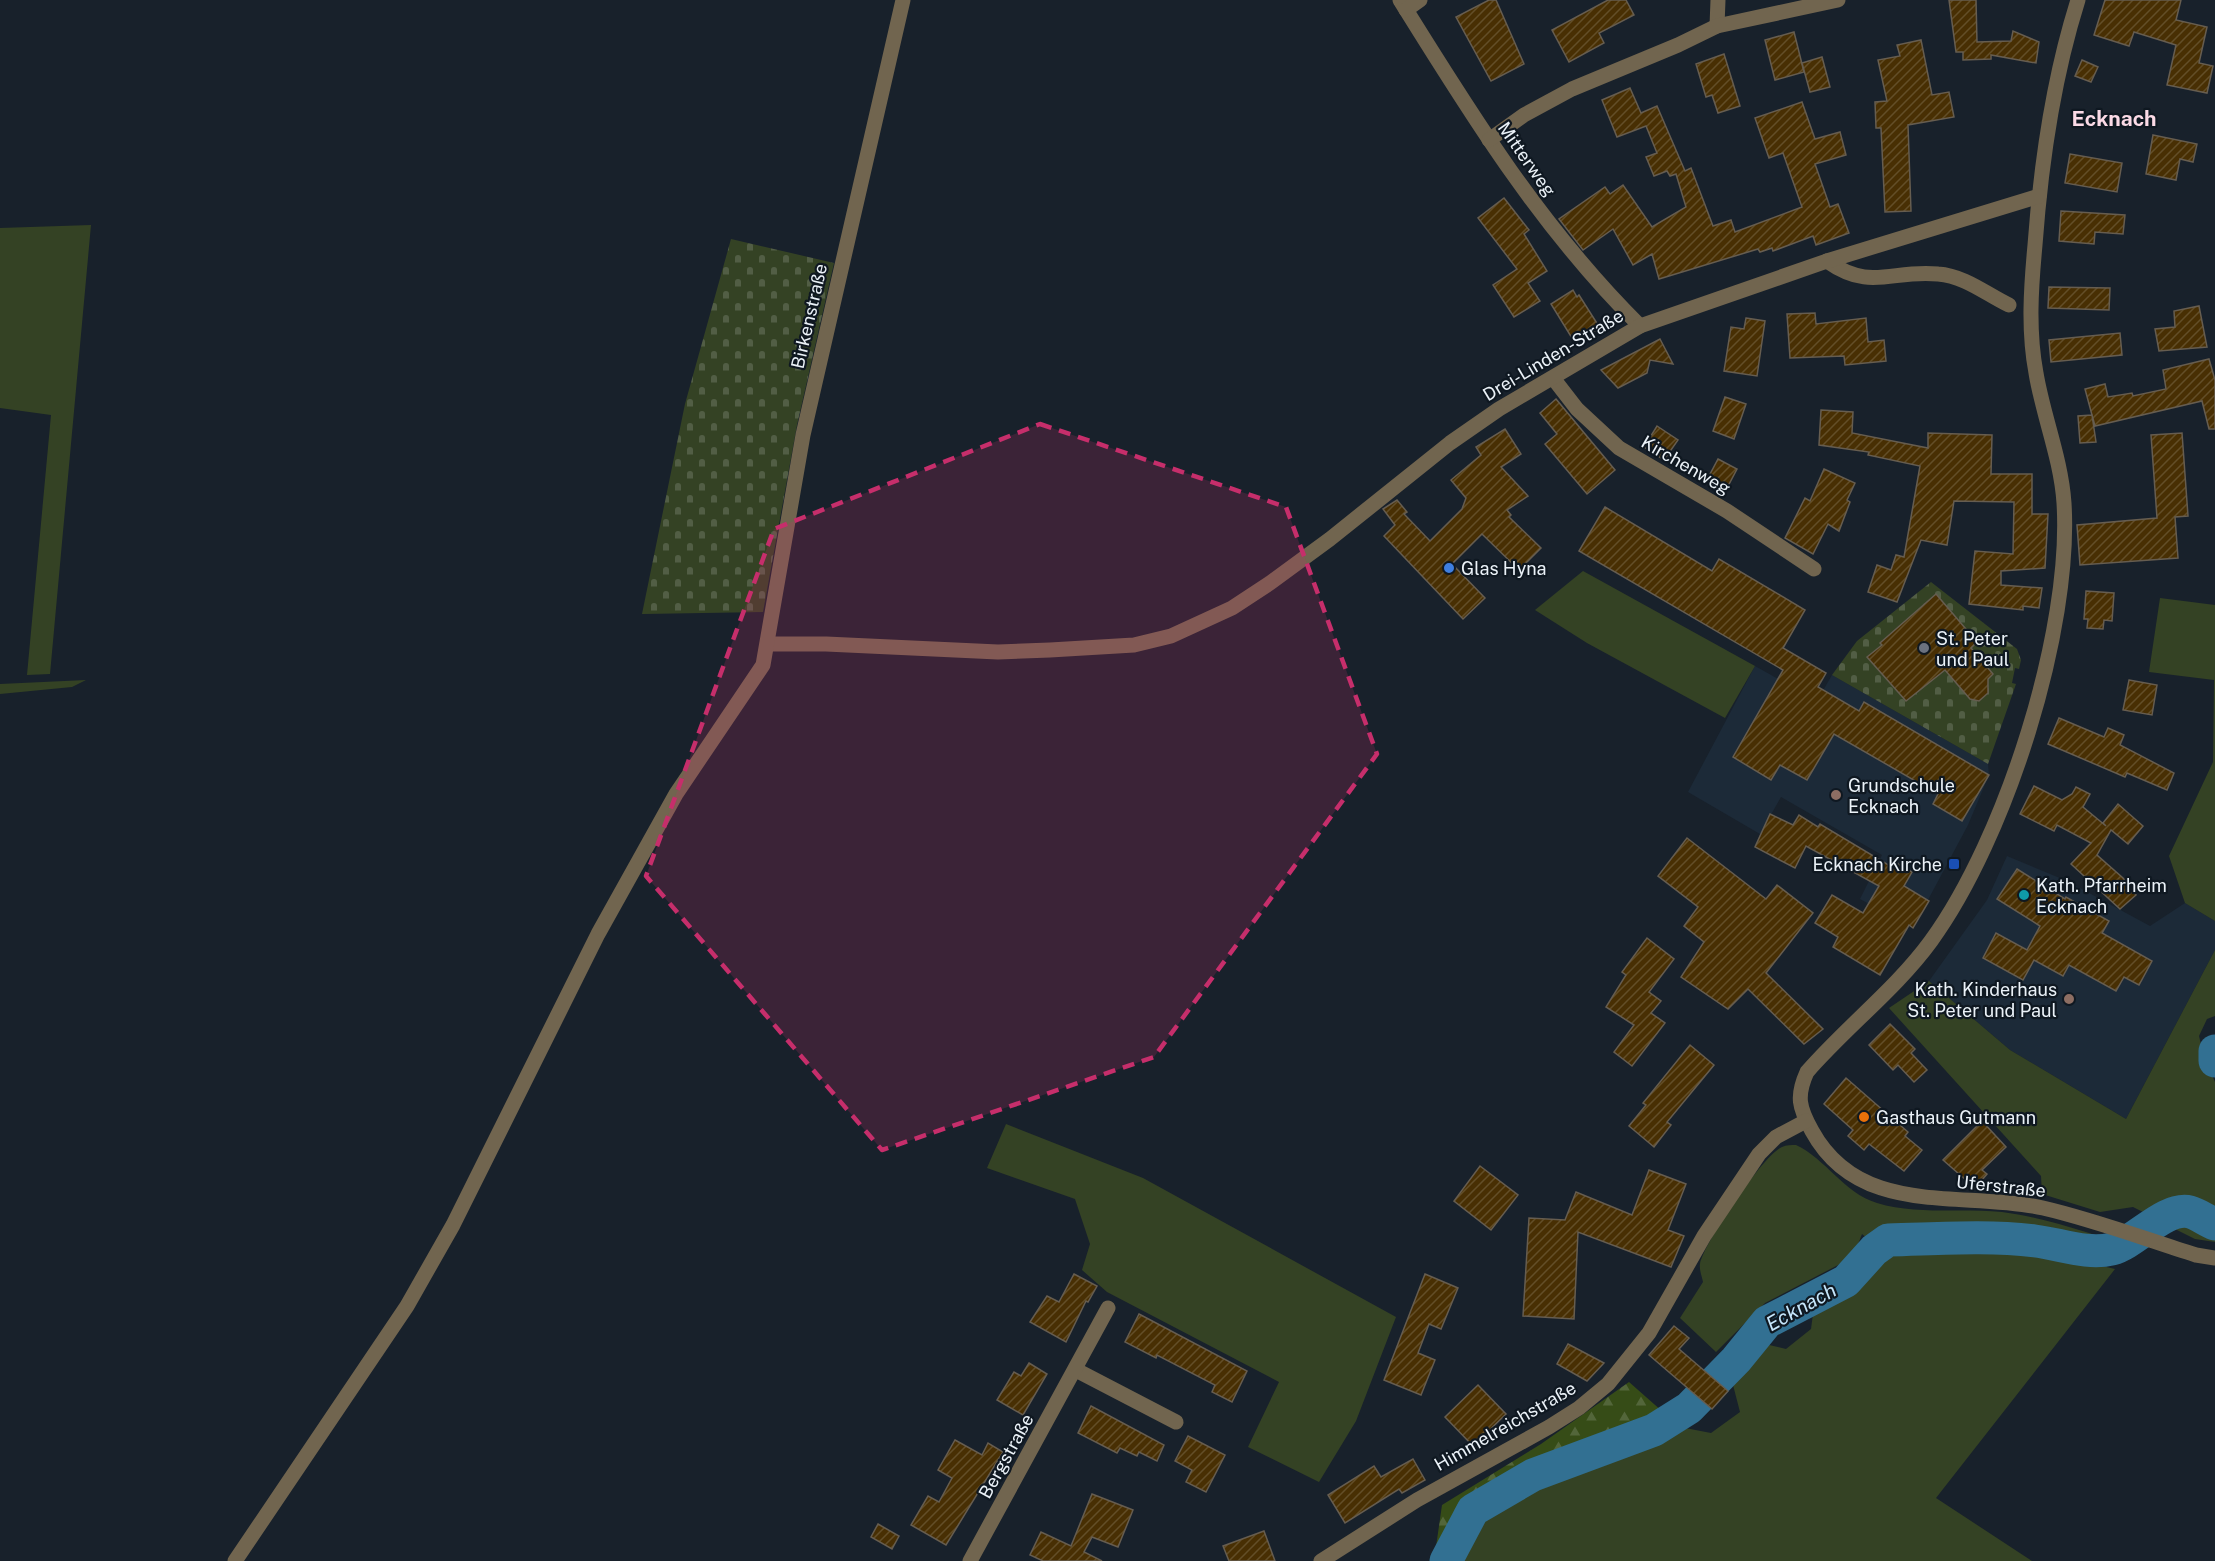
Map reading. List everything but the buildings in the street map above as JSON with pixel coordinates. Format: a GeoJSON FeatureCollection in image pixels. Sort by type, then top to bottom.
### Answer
{"type":"FeatureCollection","features":[{"type":"Feature","properties":{"kind":"street","name":"Birkenstraße"},"geometry":{"type":"LineString","coordinates":[[234,1561],[413,1296],[453,1225],[598,934],[676,794],[763,664],[803,435],[903,0]]}},
{"type":"Feature","properties":{"kind":"street"},"geometry":{"type":"LineString","coordinates":[[1403,5],[1420,0]]}},
{"type":"Feature","properties":{"kind":"street"},"geometry":{"type":"LineString","coordinates":[[1717,26],[1718,0]]}},
{"type":"Feature","properties":{"kind":"street"},"geometry":{"type":"LineString","coordinates":[[1489,140],[1524,115],[1572,89],[1669,49],[1717,26],[1838,0]]}},
{"type":"Feature","properties":{"kind":"street"},"geometry":{"type":"LineString","coordinates":[[1806,1121],[1800,1106],[1799,1089],[1807,1072],[1931,941],[1966,883],[1990,836],[2018,763],[2047,658],[2057,613],[2062,572],[2064,503],[2056,451],[2036,373],[2029,312],[2039,196],[2063,52],[2078,0]]}},
{"type":"Feature","properties":{"kind":"street","name":"Mitterweg"},"geometry":{"type":"LineString","coordinates":[[1403,5],[1489,140],[1575,259],[1640,326]]}},
{"type":"Feature","properties":{"kind":"street","name":"Drei-Linden-Straße"},"geometry":{"type":"LineString","coordinates":[[768,644],[998,651],[1134,645],[1171,636],[1232,608],[1330,539],[1450,443],[1499,409],[1640,326],[1827,261],[2039,196]]}},
{"type":"Feature","properties":{"kind":"street"},"geometry":{"type":"LineString","coordinates":[[1827,261],[1846,273],[1873,280],[1938,273],[1956,277],[2009,305]]}},
{"type":"Feature","properties":{"kind":"street","name":"Kirchenweg"},"geometry":{"type":"LineString","coordinates":[[1553,378],[1577,409],[1618,448],[1727,511],[1814,569]]}},
{"type":"Feature","properties":{"kind":"street","name":"Uferstraße"},"geometry":{"type":"LineString","coordinates":[[1806,1121],[1829,1155],[1855,1176],[1884,1190],[1912,1197],[2000,1202],[2041,1208],[2215,1258]]}},
{"type":"Feature","properties":{"kind":"street","name":"Himmelreichstraße"},"geometry":{"type":"LineString","coordinates":[[1321,1561],[1426,1495],[1549,1427],[1579,1408],[1608,1384],[1649,1332],[1704,1236],[1759,1154],[1776,1137],[1806,1121]]}},
{"type":"Feature","properties":{"kind":"street","name":"Bergstraße"},"geometry":{"type":"LineString","coordinates":[[970,1561],[1108,1308]]}},
{"type":"Feature","properties":{"kind":"street"},"geometry":{"type":"LineString","coordinates":[[1076,1370],[1176,1422]]}},
{"type":"Feature","properties":{"kind":"highlighted area"},"geometry":{"type":"Polygon","coordinates":[[[1040,424],[1286,507],[1377,754],[1154,1057],[882,1150],[646,876],[774,529],[1040,424]]]}},
{"type":"Feature","properties":{"kind":"shaded area","name":"Grundschule Ecknach"},"geometry":{"type":"Polygon","coordinates":[[[1755,666],[1817,701],[1832,675],[1988,764],[1989,775],[1968,825],[1913,928],[1860,899],[1882,855],[1781,797],[1760,834],[1688,792],[1755,666]]]}},
{"type":"Feature","properties":{"kind":"shaded area","name":"Kath. Kinderhaus St. Peter und Paul"},"geometry":{"type":"Polygon","coordinates":[[[2007,856],[2067,881],[2150,926],[2185,903],[2215,921],[2215,950],[2126,1119],[2010,1050],[1929,981],[1987,900],[2007,856]]]}},
{"type":"Feature","properties":{"kind":"green space"},"geometry":{"type":"Polygon","coordinates":[[[91,225],[50,674],[27,675],[51,415],[0,408],[0,228],[91,225]]]}},
{"type":"Feature","properties":{"kind":"green space"},"geometry":{"type":"Polygon","coordinates":[[[731,239],[834,263],[797,425],[763,612],[642,614],[685,404],[731,239]]]}},
{"type":"Feature","properties":{"kind":"green space"},"geometry":{"type":"Polygon","coordinates":[[[1583,571],[1755,666],[1725,718],[1587,643],[1535,610],[1583,571]]]}},
{"type":"Feature","properties":{"kind":"green space"},"geometry":{"type":"Polygon","coordinates":[[[1931,582],[2017,649],[2021,660],[2019,669],[2015,668],[2012,683],[2016,684],[1988,764],[1832,675],[1857,641],[1931,582]]]}},
{"type":"Feature","properties":{"kind":"green space"},"geometry":{"type":"Polygon","coordinates":[[[2160,598],[2215,605],[2215,921],[2185,903],[2169,856],[2213,762],[2214,680],[2149,672],[2160,598]]]}},
{"type":"Feature","properties":{"kind":"green space"},"geometry":{"type":"Polygon","coordinates":[[[86,680],[72,687],[0,694],[0,684],[86,680]]]}},
{"type":"Feature","properties":{"kind":"green space"},"geometry":{"type":"Polygon","coordinates":[[[2215,950],[2215,1016],[2207,1019],[2199,1036],[2204,1057],[2215,1082],[2215,1213],[2181,1199],[2145,1213],[2133,1207],[2100,1212],[2042,1194],[2041,1176],[1889,1008],[1929,981],[2010,1050],[2126,1119],[2215,950]]]}},
{"type":"Feature","properties":{"kind":"green space"},"geometry":{"type":"Polygon","coordinates":[[[1006,1124],[1143,1178],[1396,1317],[1356,1421],[1319,1482],[1248,1447],[1279,1382],[1107,1292],[1082,1270],[1090,1244],[1075,1199],[987,1168],[1006,1124]]]}},
{"type":"Feature","properties":{"kind":"green space"},"geometry":{"type":"Polygon","coordinates":[[[1796,1145],[1807,1151],[1855,1192],[1877,1203],[1907,1209],[1987,1211],[2020,1215],[2139,1249],[2098,1265],[2115,1269],[1936,1498],[2032,1561],[1461,1561],[1477,1520],[1532,1487],[1680,1427],[1711,1433],[1740,1412],[1733,1385],[1765,1344],[1786,1349],[1811,1329],[1813,1314],[1806,1311],[1853,1287],[1880,1249],[1862,1234],[1855,1252],[1840,1264],[1765,1303],[1716,1352],[1680,1318],[1703,1282],[1700,1266],[1704,1253],[1735,1201],[1773,1153],[1784,1146],[1796,1145]]]}},
{"type":"Feature","properties":{"kind":"green space"},"geometry":{"type":"Polygon","coordinates":[[[2182,1220],[2192,1220],[2215,1228],[2215,1242],[2195,1239],[2167,1225],[2182,1220]]]}},
{"type":"Feature","properties":{"kind":"green space"},"geometry":{"type":"Polygon","coordinates":[[[1629,1382],[1680,1427],[1532,1487],[1477,1520],[1461,1561],[1434,1561],[1442,1505],[1541,1444],[1629,1382]]]}},
{"type":"Feature","properties":{"kind":"waterway","name":"Ecknach"},"geometry":{"type":"LineString","coordinates":[[2215,1051],[2215,1061]]}},
{"type":"Feature","properties":{"kind":"waterway","name":"Ecknach"},"geometry":{"type":"LineString","coordinates":[[1446,1561],[1473,1510],[1533,1475],[1654,1430],[1689,1408],[1736,1360],[1767,1322],[1846,1281],[1874,1250],[1888,1240],[1999,1238],[2103,1251],[2121,1245],[2170,1214],[2190,1212],[2215,1224]]}},
{"type":"Feature","properties":{"kind":"place","name":"Glas Hyna"},"geometry":{"type":"Point","coordinates":[1449,568]}},
{"type":"Feature","properties":{"kind":"place","name":"St. Peter und Paul"},"geometry":{"type":"Point","coordinates":[1924,648]}},
{"type":"Feature","properties":{"kind":"place","name":"Grundschule Ecknach"},"geometry":{"type":"Point","coordinates":[1836,795]}},
{"type":"Feature","properties":{"kind":"place","name":"Ecknach Kirche"},"geometry":{"type":"Point","coordinates":[1954,864]}},
{"type":"Feature","properties":{"kind":"place","name":"Kath. Pfarrheim Ecknach"},"geometry":{"type":"Point","coordinates":[2024,895]}},
{"type":"Feature","properties":{"kind":"place","name":"Kath. Kinderhaus St. Peter und Paul"},"geometry":{"type":"Point","coordinates":[2069,999]}},
{"type":"Feature","properties":{"kind":"place","name":"Gasthaus Gutmann"},"geometry":{"type":"Point","coordinates":[1864,1117]}},
{"type":"Feature","properties":{"kind":"district","name":"Ecknach"},"geometry":{"type":"Point","coordinates":[2114,118]}}]}
